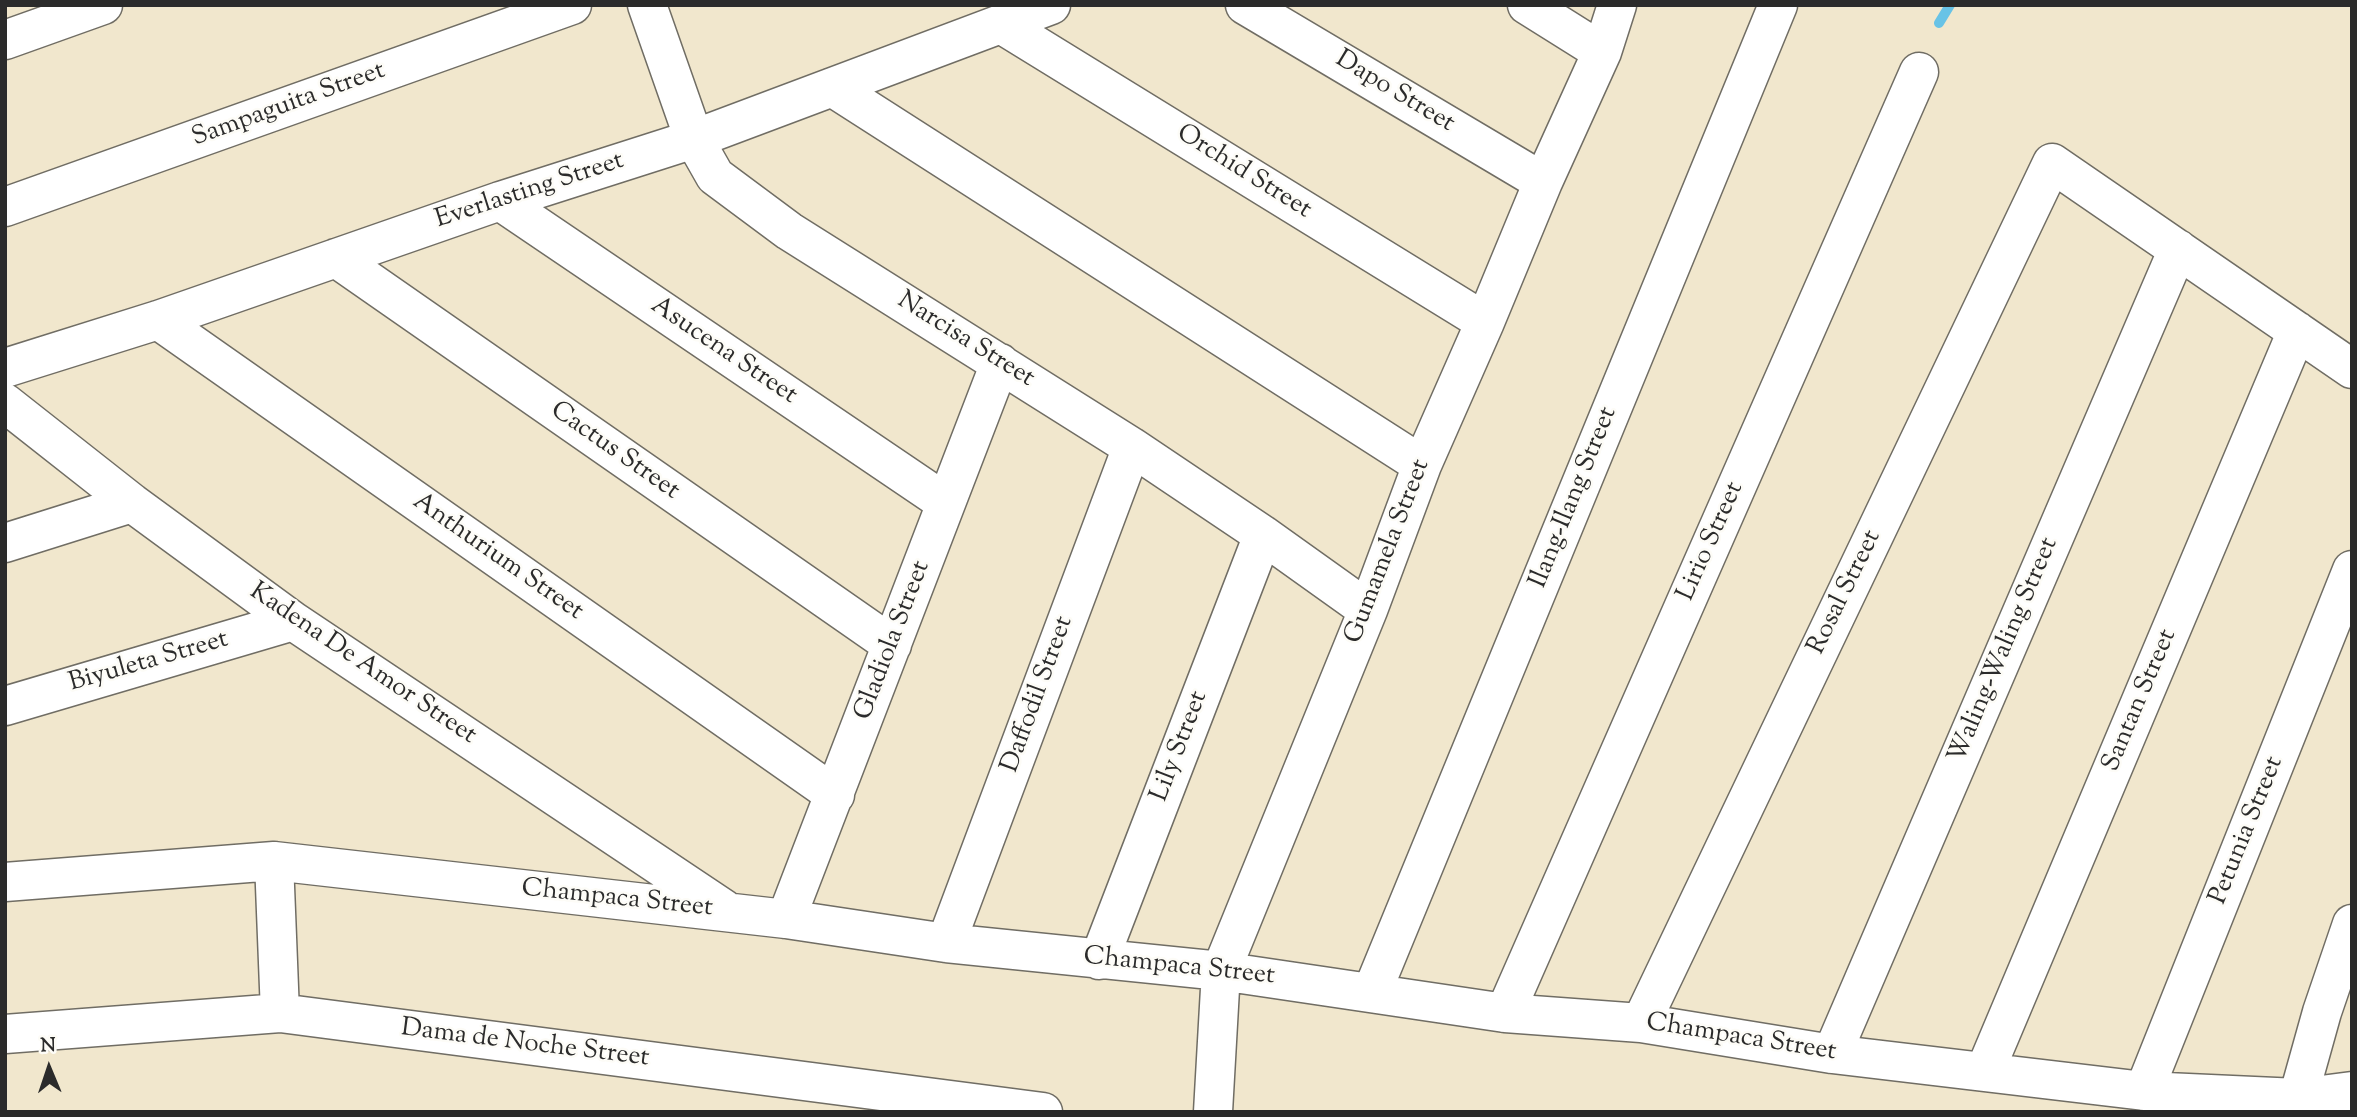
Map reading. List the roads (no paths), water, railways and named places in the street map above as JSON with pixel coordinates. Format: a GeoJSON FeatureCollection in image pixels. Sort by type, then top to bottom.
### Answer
{"type":"FeatureCollection","features":[{"type":"Feature","properties":{"kind":"street"},"geometry":{"type":"LineString","coordinates":[[5,40],[103,5]]}},
{"type":"Feature","properties":{"kind":"street","name":"Sampaguita Street"},"geometry":{"type":"LineString","coordinates":[[5,208],[572,5]]}},
{"type":"Feature","properties":{"kind":"street","name":"Narcisa Street"},"geometry":{"type":"LineString","coordinates":[[647,5],[694,139],[715,176],[789,231],[1132,447],[1368,610]]}},
{"type":"Feature","properties":{"kind":"street","name":"Everlasting Street"},"geometry":{"type":"LineString","coordinates":[[5,368],[158,320],[500,201],[694,139],[1051,5]]}},
{"type":"Feature","properties":{"kind":"street","name":"Dapo Street"},"geometry":{"type":"LineString","coordinates":[[1245,5],[1543,181]]}},
{"type":"Feature","properties":{"kind":"street"},"geometry":{"type":"LineString","coordinates":[[1527,5],[1602,52]]}},
{"type":"Feature","properties":{"kind":"street","name":"Gumamela Street"},"geometry":{"type":"LineString","coordinates":[[1213,1112],[1221,971],[1368,610],[1422,465],[1543,181],[1602,52],[1617,5]]}},
{"type":"Feature","properties":{"kind":"street","name":"Ilang-Ilang Street"},"geometry":{"type":"LineString","coordinates":[[1373,992],[1778,5]]}},
{"type":"Feature","properties":{"kind":"street","name":"Orchid Street"},"geometry":{"type":"LineString","coordinates":[[1001,24],[1485,322]]}},
{"type":"Feature","properties":{"kind":"street","name":"Lirio Street"},"geometry":{"type":"LineString","coordinates":[[1505,1013],[1919,72]]}},
{"type":"Feature","properties":{"kind":"street"},"geometry":{"type":"LineString","coordinates":[[832,87],[1422,465]]}},
{"type":"Feature","properties":{"kind":"street","name":"Rosal Street"},"geometry":{"type":"LineString","coordinates":[[1641,1023],[2052,163],[2178,249]]}},
{"type":"Feature","properties":{"kind":"street","name":"Asucena Street"},"geometry":{"type":"LineString","coordinates":[[500,201],[946,503]]}},
{"type":"Feature","properties":{"kind":"street"},"geometry":{"type":"LineString","coordinates":[[2178,249],[2352,369]]}},
{"type":"Feature","properties":{"kind":"street","name":"Waling-Waling Street"},"geometry":{"type":"LineString","coordinates":[[1832,1054],[2178,249]]}},
{"type":"Feature","properties":{"kind":"street","name":"Cactus Street"},"geometry":{"type":"LineString","coordinates":[[336,258],[892,645]]}},
{"type":"Feature","properties":{"kind":"street","name":"Anthurium Street"},"geometry":{"type":"LineString","coordinates":[[158,320],[835,796]]}},
{"type":"Feature","properties":{"kind":"street","name":"Santan Street"},"geometry":{"type":"LineString","coordinates":[[1985,1071],[2297,331]]}},
{"type":"Feature","properties":{"kind":"street","name":"Gladiola Street"},"geometry":{"type":"LineString","coordinates":[[786,919],[1000,363]]}},
{"type":"Feature","properties":{"kind":"street","name":"Kadena De Amor Street"},"geometry":{"type":"LineString","coordinates":[[5,403],[132,503],[293,621],[729,913]]}},
{"type":"Feature","properties":{"kind":"street","name":"Daffodil Street"},"geometry":{"type":"LineString","coordinates":[[946,943],[1132,447]]}},
{"type":"Feature","properties":{"kind":"street"},"geometry":{"type":"LineString","coordinates":[[5,543],[132,503]]}},
{"type":"Feature","properties":{"kind":"street","name":"Lily Street"},"geometry":{"type":"LineString","coordinates":[[1099,960],[1263,535]]}},
{"type":"Feature","properties":{"kind":"street","name":"Petunia Street"},"geometry":{"type":"LineString","coordinates":[[2144,1091],[2352,570]]}},
{"type":"Feature","properties":{"kind":"street","name":"Biyuleta Street"},"geometry":{"type":"LineString","coordinates":[[5,706],[293,621]]}},
{"type":"Feature","properties":{"kind":"street"},"geometry":{"type":"LineString","coordinates":[[274,862],[280,1013]]}},
{"type":"Feature","properties":{"kind":"street","name":"Champaca Street"},"geometry":{"type":"LineString","coordinates":[[5,882],[274,862],[786,919],[946,943],[1221,971],[1505,1013],[1641,1023],[1832,1054],[2144,1091],[2298,1105],[2352,1091]]}},
{"type":"Feature","properties":{"kind":"street"},"geometry":{"type":"LineString","coordinates":[[2298,1105],[2322,1012],[2350,933]]}},
{"type":"Feature","properties":{"kind":"street","name":"Dama de Noche Street"},"geometry":{"type":"LineString","coordinates":[[5,1034],[280,1013],[1043,1112]]}},
{"type":"Feature","properties":{"kind":"waterway"},"geometry":{"type":"LineString","coordinates":[[1939,23],[1950,5]]}}]}
